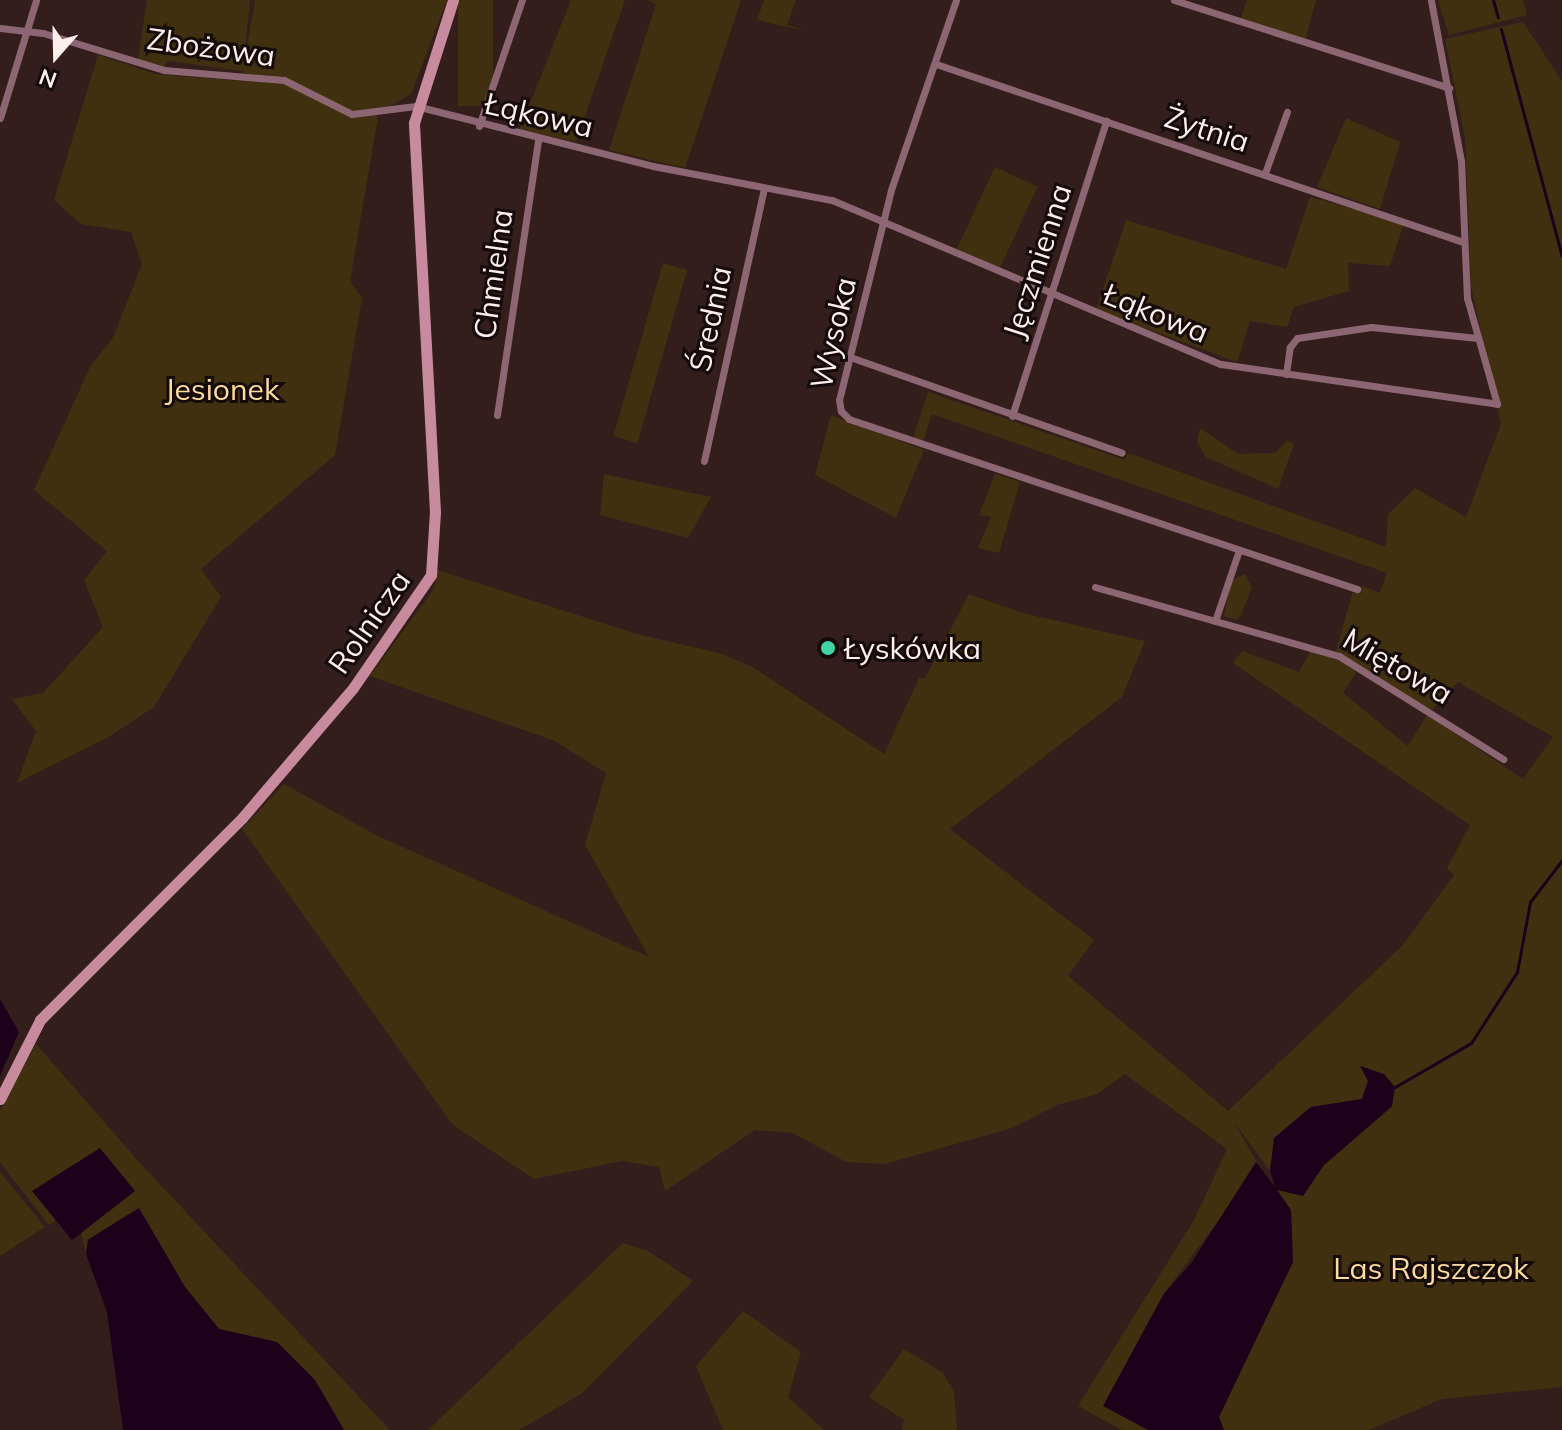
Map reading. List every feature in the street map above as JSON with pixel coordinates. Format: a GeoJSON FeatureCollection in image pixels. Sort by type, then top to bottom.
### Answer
{"type":"FeatureCollection","features":[{"type":"Feature","properties":{"kind":"street"},"geometry":{"type":"LineString","coordinates":[[0,118],[36,0]]}},
{"type":"Feature","properties":{"kind":"street","name":"Rolnicza"},"geometry":{"type":"LineString","coordinates":[[0,1099],[40,1020],[242,818],[353,688],[431,575],[435,512],[416,106],[453,0]]}},
{"type":"Feature","properties":{"kind":"street"},"geometry":{"type":"LineString","coordinates":[[479,126],[522,0]]}},
{"type":"Feature","properties":{"kind":"street","name":"Wysoka"},"geometry":{"type":"LineString","coordinates":[[956,0],[885,219],[839,400],[849,419],[1357,589]]}},
{"type":"Feature","properties":{"kind":"street"},"geometry":{"type":"LineString","coordinates":[[1174,0],[1449,88]]}},
{"type":"Feature","properties":{"kind":"street","name":"Łąkowa"},"geometry":{"type":"LineString","coordinates":[[416,106],[538,140],[832,200],[885,219],[1187,354],[1286,374],[1497,404],[1467,298],[1461,161],[1431,0]]}},
{"type":"Feature","properties":{"kind":"street","name":"Zbożowa"},"geometry":{"type":"LineString","coordinates":[[0,28],[26,30],[164,70],[284,80],[352,114],[416,106]]}},
{"type":"Feature","properties":{"kind":"street","name":"Żytnia"},"geometry":{"type":"LineString","coordinates":[[936,64],[1463,242]]}},
{"type":"Feature","properties":{"kind":"street"},"geometry":{"type":"LineString","coordinates":[[1265,173],[1287,112]]}},
{"type":"Feature","properties":{"kind":"street","name":"Jęczmienna"},"geometry":{"type":"LineString","coordinates":[[1012,416],[1106,121]]}},
{"type":"Feature","properties":{"kind":"street","name":"Chmielna"},"geometry":{"type":"LineString","coordinates":[[497,415],[538,140]]}},
{"type":"Feature","properties":{"kind":"street","name":"Średnia"},"geometry":{"type":"LineString","coordinates":[[704,461],[764,187]]}},
{"type":"Feature","properties":{"kind":"street"},"geometry":{"type":"LineString","coordinates":[[1286,374],[1290,347],[1297,338],[1371,327],[1477,338]]}},
{"type":"Feature","properties":{"kind":"street"},"geometry":{"type":"LineString","coordinates":[[850,357],[1122,453]]}},
{"type":"Feature","properties":{"kind":"street"},"geometry":{"type":"LineString","coordinates":[[1215,621],[1239,550]]}},
{"type":"Feature","properties":{"kind":"street","name":"Miętowa"},"geometry":{"type":"LineString","coordinates":[[1095,587],[1339,656],[1503,759]]}},
{"type":"Feature","properties":{"kind":"green space"},"geometry":{"type":"Polygon","coordinates":[[[147,0],[250,0],[243,71],[168,61],[164,67],[138,59],[147,0]]]}},
{"type":"Feature","properties":{"kind":"green space","name":"Jesionek"},"geometry":{"type":"Polygon","coordinates":[[[255,0],[447,0],[411,94],[390,106],[366,110],[378,117],[350,281],[362,298],[335,455],[201,569],[221,597],[154,707],[107,738],[17,783],[36,731],[12,699],[43,693],[103,627],[84,580],[107,551],[34,490],[91,365],[113,338],[142,264],[131,232],[81,224],[54,200],[98,55],[155,74],[241,81],[255,0]]]}},
{"type":"Feature","properties":{"kind":"green space"},"geometry":{"type":"Polygon","coordinates":[[[458,0],[493,0],[493,106],[458,106],[458,0]]]}},
{"type":"Feature","properties":{"kind":"green space"},"geometry":{"type":"Polygon","coordinates":[[[571,0],[625,0],[576,142],[520,129],[571,0]]]}},
{"type":"Feature","properties":{"kind":"green space"},"geometry":{"type":"Polygon","coordinates":[[[648,0],[741,0],[685,168],[609,150],[656,4],[648,0]]]}},
{"type":"Feature","properties":{"kind":"green space"},"geometry":{"type":"Polygon","coordinates":[[[764,0],[796,0],[787,25],[809,32],[757,20],[764,0]]]}},
{"type":"Feature","properties":{"kind":"green space"},"geometry":{"type":"Polygon","coordinates":[[[1247,0],[1316,0],[1305,41],[1241,18],[1247,0]]]}},
{"type":"Feature","properties":{"kind":"green space"},"geometry":{"type":"Polygon","coordinates":[[[1438,0],[1523,0],[1527,15],[1449,35],[1438,0]]]}},
{"type":"Feature","properties":{"kind":"green space","name":"Las Rajszczok"},"geometry":{"type":"Polygon","coordinates":[[[1523,22],[1562,81],[1562,1387],[1442,1399],[1369,1430],[1224,1430],[1218,1417],[1293,1262],[1291,1210],[1276,1189],[1303,1196],[1324,1165],[1392,1107],[1361,1066],[1368,1081],[1362,1099],[1311,1107],[1275,1138],[1270,1171],[1234,1122],[1259,1166],[1163,1295],[1148,1430],[1122,1430],[1078,1406],[1194,1220],[1227,1149],[1125,1074],[1097,1094],[1057,1105],[1012,1128],[885,1164],[846,1162],[793,1133],[755,1130],[665,1191],[659,1167],[622,1161],[534,1179],[453,1125],[242,829],[284,784],[378,836],[649,957],[585,845],[606,773],[555,741],[370,676],[434,589],[437,570],[637,634],[723,654],[754,668],[884,754],[919,678],[925,678],[969,594],[1022,613],[1145,641],[1122,697],[950,829],[1094,940],[1068,976],[1228,1111],[1403,945],[1454,875],[1447,868],[1470,825],[1233,663],[1242,651],[1299,672],[1311,650],[1342,662],[1356,672],[1343,693],[1408,746],[1427,715],[1336,651],[1353,591],[1361,594],[1362,586],[1380,593],[1387,573],[932,414],[923,441],[913,437],[928,392],[1125,460],[1128,453],[1386,547],[1388,514],[1415,488],[1466,517],[1501,424],[1471,286],[1465,138],[1445,39],[1523,22]],[[1458,682],[1427,715],[1523,779],[1553,737],[1458,682]]]}},
{"type":"Feature","properties":{"kind":"green space"},"geometry":{"type":"Polygon","coordinates":[[[1346,118],[1400,142],[1380,209],[1317,187],[1346,118]]]}},
{"type":"Feature","properties":{"kind":"green space"},"geometry":{"type":"Polygon","coordinates":[[[995,167],[1038,187],[999,269],[957,249],[995,167]]]}},
{"type":"Feature","properties":{"kind":"green space"},"geometry":{"type":"Polygon","coordinates":[[[1310,197],[1404,223],[1390,266],[1348,263],[1349,291],[1294,307],[1287,327],[1250,321],[1237,362],[1096,310],[1126,220],[1286,269],[1310,197]]]}},
{"type":"Feature","properties":{"kind":"green space"},"geometry":{"type":"Polygon","coordinates":[[[663,263],[687,270],[637,443],[613,436],[663,263]]]}},
{"type":"Feature","properties":{"kind":"green space"},"geometry":{"type":"Polygon","coordinates":[[[831,415],[924,450],[896,518],[815,475],[831,415]]]}},
{"type":"Feature","properties":{"kind":"green space"},"geometry":{"type":"Polygon","coordinates":[[[1200,428],[1238,454],[1275,453],[1287,441],[1294,444],[1278,489],[1206,457],[1197,442],[1200,428]]]}},
{"type":"Feature","properties":{"kind":"green space"},"geometry":{"type":"Polygon","coordinates":[[[604,474],[711,497],[688,538],[600,515],[604,474]]]}},
{"type":"Feature","properties":{"kind":"green space"},"geometry":{"type":"Polygon","coordinates":[[[995,474],[1020,482],[999,553],[978,548],[991,517],[979,515],[995,474]]]}},
{"type":"Feature","properties":{"kind":"green space"},"geometry":{"type":"Polygon","coordinates":[[[1244,574],[1252,587],[1236,620],[1224,616],[1231,581],[1244,574]]]}},
{"type":"Feature","properties":{"kind":"green space"},"geometry":{"type":"Polygon","coordinates":[[[36,1044],[139,1162],[390,1430],[344,1430],[315,1380],[277,1342],[219,1329],[185,1287],[139,1208],[88,1239],[86,1254],[81,1232],[135,1191],[33,1192],[56,1220],[49,1225],[0,1162],[0,1111],[36,1044]]]}},
{"type":"Feature","properties":{"kind":"green space"},"geometry":{"type":"Polygon","coordinates":[[[0,1172],[45,1227],[0,1256],[0,1172]]]}},
{"type":"Feature","properties":{"kind":"green space"},"geometry":{"type":"Polygon","coordinates":[[[623,1243],[648,1251],[693,1281],[581,1394],[519,1430],[428,1430],[623,1243]]]}},
{"type":"Feature","properties":{"kind":"green space"},"geometry":{"type":"Polygon","coordinates":[[[743,1311],[801,1352],[788,1397],[824,1430],[723,1430],[696,1366],[743,1311]]]}},
{"type":"Feature","properties":{"kind":"green space"},"geometry":{"type":"Polygon","coordinates":[[[904,1349],[943,1373],[954,1392],[957,1430],[902,1430],[904,1420],[869,1397],[904,1349]]]}},
{"type":"Feature","properties":{"kind":"shaded area"},"geometry":{"type":"Polygon","coordinates":[[[0,999],[19,1032],[0,1076],[0,999]]]}},
{"type":"Feature","properties":{"kind":"shaded area"},"geometry":{"type":"Polygon","coordinates":[[[1360,1066],[1384,1074],[1395,1087],[1392,1106],[1324,1165],[1303,1196],[1277,1190],[1291,1210],[1293,1262],[1219,1417],[1224,1430],[1148,1430],[1103,1406],[1163,1295],[1192,1262],[1256,1162],[1275,1187],[1270,1171],[1274,1138],[1311,1107],[1362,1099],[1368,1081],[1360,1066]]]}},
{"type":"Feature","properties":{"kind":"shaded area"},"geometry":{"type":"Polygon","coordinates":[[[100,1148],[135,1191],[72,1240],[32,1191],[100,1148]]]}},
{"type":"Feature","properties":{"kind":"shaded area"},"geometry":{"type":"Polygon","coordinates":[[[139,1208],[185,1287],[219,1329],[277,1342],[315,1380],[344,1430],[123,1430],[107,1312],[86,1254],[88,1240],[139,1208]]]}},
{"type":"Feature","properties":{"kind":"waterway"},"geometry":{"type":"LineString","coordinates":[[1493,0],[1498,17]]}},
{"type":"Feature","properties":{"kind":"waterway"},"geometry":{"type":"LineString","coordinates":[[1501,29],[1562,256]]}},
{"type":"Feature","properties":{"kind":"waterway"},"geometry":{"type":"LineString","coordinates":[[1395,1087],[1471,1043],[1517,972],[1530,902],[1562,860]]}},
{"type":"Feature","properties":{"kind":"place","name":"Łyskówka"},"geometry":{"type":"Point","coordinates":[828,648]}}]}
